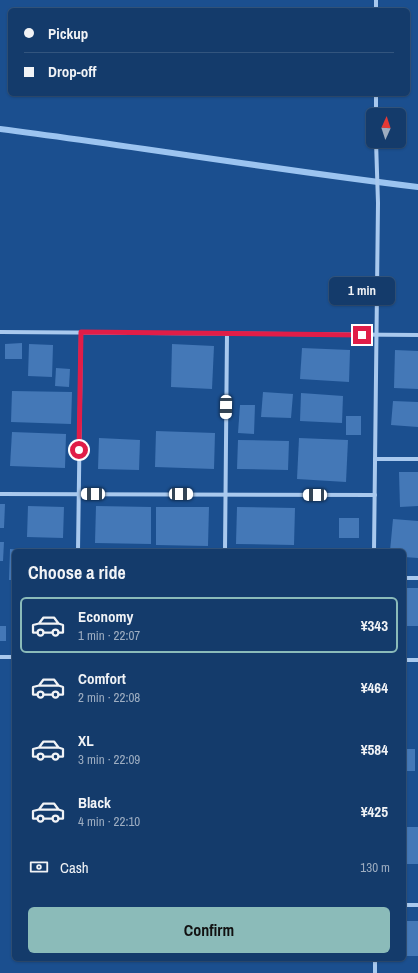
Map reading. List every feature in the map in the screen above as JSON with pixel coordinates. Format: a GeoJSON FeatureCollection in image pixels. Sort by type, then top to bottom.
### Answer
{"type":"FeatureCollection","features":[{"type":"Feature","properties":{"kind":"street"},"geometry":{"type":"LineString","coordinates":[[376,96],[376,108]]}},
{"type":"Feature","properties":{"kind":"street"},"geometry":{"type":"LineString","coordinates":[[374,549],[378,203],[376,148]]}},
{"type":"Feature","properties":{"kind":"street"},"geometry":{"type":"LineString","coordinates":[[0,332],[418,335]]}},
{"type":"Feature","properties":{"kind":"street"},"geometry":{"type":"LineString","coordinates":[[78,549],[81,332]]}},
{"type":"Feature","properties":{"kind":"street"},"geometry":{"type":"LineString","coordinates":[[225,549],[227,334]]}},
{"type":"Feature","properties":{"kind":"street"},"geometry":{"type":"LineString","coordinates":[[376,458],[418,459]]}},
{"type":"Feature","properties":{"kind":"street"},"geometry":{"type":"LineString","coordinates":[[0,494],[375,495]]}},
{"type":"Feature","properties":{"kind":"street"},"geometry":{"type":"LineString","coordinates":[[406,578],[418,578]]}},
{"type":"Feature","properties":{"kind":"street"},"geometry":{"type":"LineString","coordinates":[[0,657],[12,657]]}},
{"type":"Feature","properties":{"kind":"street"},"geometry":{"type":"LineString","coordinates":[[406,660],[418,660]]}},
{"type":"Feature","properties":{"kind":"street"},"geometry":{"type":"LineString","coordinates":[[406,905],[418,905]]}},
{"type":"Feature","properties":{"kind":"street"},"geometry":{"type":"LineString","coordinates":[[375,961],[375,973]]}},
{"type":"Feature","properties":{"kind":"building"},"geometry":{"type":"Polygon","coordinates":[[[22,343],[22,359],[5,359],[5,344],[22,343]]]}},
{"type":"Feature","properties":{"kind":"building"},"geometry":{"type":"Polygon","coordinates":[[[29,344],[53,345],[52,377],[28,376],[29,344]]]}},
{"type":"Feature","properties":{"kind":"building"},"geometry":{"type":"Polygon","coordinates":[[[172,344],[214,346],[212,389],[171,387],[172,344]]]}},
{"type":"Feature","properties":{"kind":"building"},"geometry":{"type":"Polygon","coordinates":[[[302,348],[350,350],[349,382],[300,379],[302,348]]]}},
{"type":"Feature","properties":{"kind":"building"},"geometry":{"type":"Polygon","coordinates":[[[395,350],[418,351],[418,389],[394,388],[395,350]]]}},
{"type":"Feature","properties":{"kind":"building"},"geometry":{"type":"Polygon","coordinates":[[[56,368],[70,369],[69,387],[55,386],[56,368]]]}},
{"type":"Feature","properties":{"kind":"building"},"geometry":{"type":"Polygon","coordinates":[[[12,391],[72,392],[71,424],[11,422],[12,391]]]}},
{"type":"Feature","properties":{"kind":"building"},"geometry":{"type":"Polygon","coordinates":[[[263,392],[293,394],[291,418],[261,417],[263,392]]]}},
{"type":"Feature","properties":{"kind":"building"},"geometry":{"type":"Polygon","coordinates":[[[301,393],[343,396],[342,423],[300,421],[301,393]]]}},
{"type":"Feature","properties":{"kind":"building"},"geometry":{"type":"Polygon","coordinates":[[[393,401],[418,402],[418,427],[391,425],[393,401]]]}},
{"type":"Feature","properties":{"kind":"building"},"geometry":{"type":"Polygon","coordinates":[[[240,405],[255,405],[254,434],[238,433],[240,405]]]}},
{"type":"Feature","properties":{"kind":"building"},"geometry":{"type":"Polygon","coordinates":[[[346,416],[361,416],[361,435],[346,435],[346,416]]]}},
{"type":"Feature","properties":{"kind":"building"},"geometry":{"type":"Polygon","coordinates":[[[156,431],[215,433],[214,469],[155,467],[156,431]]]}},
{"type":"Feature","properties":{"kind":"building"},"geometry":{"type":"Polygon","coordinates":[[[12,432],[66,434],[65,468],[10,466],[12,432]]]}},
{"type":"Feature","properties":{"kind":"building"},"geometry":{"type":"Polygon","coordinates":[[[99,438],[140,440],[139,470],[98,469],[99,438]]]}},
{"type":"Feature","properties":{"kind":"building"},"geometry":{"type":"Polygon","coordinates":[[[299,438],[348,440],[346,482],[297,479],[299,438]]]}},
{"type":"Feature","properties":{"kind":"building"},"geometry":{"type":"Polygon","coordinates":[[[238,440],[289,441],[288,470],[237,469],[238,440]]]}},
{"type":"Feature","properties":{"kind":"building"},"geometry":{"type":"Polygon","coordinates":[[[399,472],[418,472],[418,506],[400,507],[399,472]]]}},
{"type":"Feature","properties":{"kind":"building"},"geometry":{"type":"Polygon","coordinates":[[[0,504],[5,504],[4,528],[0,528],[0,504]]]}},
{"type":"Feature","properties":{"kind":"building"},"geometry":{"type":"Polygon","coordinates":[[[28,506],[64,507],[63,538],[27,537],[28,506]]]}},
{"type":"Feature","properties":{"kind":"building"},"geometry":{"type":"Polygon","coordinates":[[[96,506],[151,507],[151,544],[95,543],[96,506]]]}},
{"type":"Feature","properties":{"kind":"building"},"geometry":{"type":"Polygon","coordinates":[[[156,507],[209,507],[208,546],[156,545],[156,507]]]}},
{"type":"Feature","properties":{"kind":"building"},"geometry":{"type":"Polygon","coordinates":[[[237,507],[295,508],[294,545],[236,544],[237,507]]]}},
{"type":"Feature","properties":{"kind":"building"},"geometry":{"type":"Polygon","coordinates":[[[339,518],[359,518],[359,538],[339,538],[339,518]]]}},
{"type":"Feature","properties":{"kind":"building"},"geometry":{"type":"Polygon","coordinates":[[[393,519],[418,521],[418,558],[406,557],[406,549],[390,549],[393,519]]]}},
{"type":"Feature","properties":{"kind":"building"},"geometry":{"type":"Polygon","coordinates":[[[0,542],[4,542],[3,561],[0,561],[0,542]]]}},
{"type":"Feature","properties":{"kind":"building"},"geometry":{"type":"Polygon","coordinates":[[[10,549],[12,549],[12,580],[9,580],[10,549]]]}},
{"type":"Feature","properties":{"kind":"building"},"geometry":{"type":"Polygon","coordinates":[[[406,588],[418,588],[418,626],[406,626],[406,588]]]}},
{"type":"Feature","properties":{"kind":"building"},"geometry":{"type":"Polygon","coordinates":[[[0,626],[6,626],[6,641],[0,641],[0,626]]]}},
{"type":"Feature","properties":{"kind":"building"},"geometry":{"type":"Polygon","coordinates":[[[406,749],[415,749],[415,771],[406,771],[406,749]]]}},
{"type":"Feature","properties":{"kind":"building"},"geometry":{"type":"Polygon","coordinates":[[[406,827],[418,827],[418,864],[406,864],[406,827]]]}},
{"type":"Feature","properties":{"kind":"building"},"geometry":{"type":"Polygon","coordinates":[[[406,921],[418,921],[418,956],[406,956],[406,921]]]}},
{"type":"Feature","properties":{"kind":"waterway"},"geometry":{"type":"LineString","coordinates":[[0,129],[418,187]]}},
{"type":"Feature","properties":{"kind":"route"},"geometry":{"type":"LineString","coordinates":[[79,450],[81,332],[362,335]]}}]}
